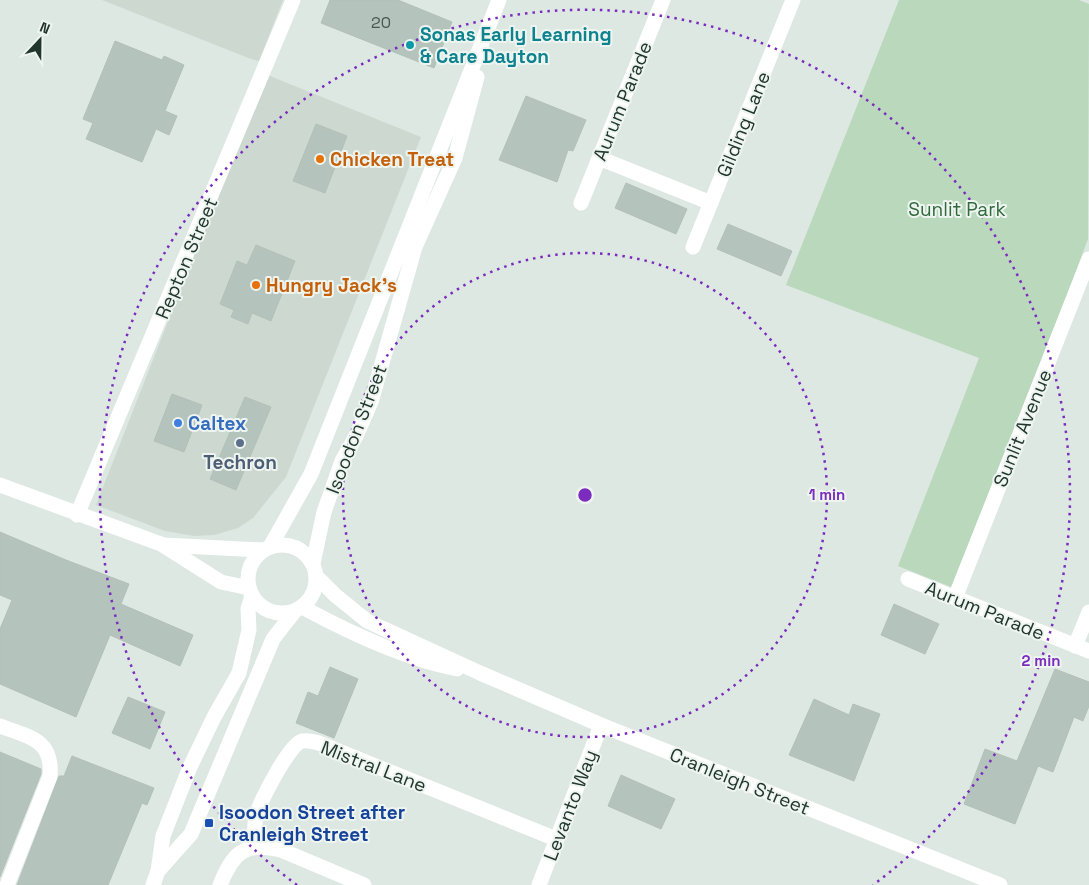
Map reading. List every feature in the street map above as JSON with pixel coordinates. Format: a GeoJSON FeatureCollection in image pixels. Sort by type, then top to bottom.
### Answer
{"type":"FeatureCollection","features":[{"type":"Feature","properties":{"kind":"street","name":"Repton Street"},"geometry":{"type":"LineString","coordinates":[[77,515],[293,0]]}},
{"type":"Feature","properties":{"kind":"street","name":"Aurum Parade"},"geometry":{"type":"LineString","coordinates":[[581,202],[663,0]]}},
{"type":"Feature","properties":{"kind":"street","name":"Gilding Lane"},"geometry":{"type":"LineString","coordinates":[[693,247],[793,0]]}},
{"type":"Feature","properties":{"kind":"street","name":"Isoodon Street"},"geometry":{"type":"LineString","coordinates":[[155,878],[163,836],[190,767],[214,717],[239,673],[249,630],[248,610],[251,592],[249,569],[253,560],[266,548],[311,474],[496,5]]}},
{"type":"Feature","properties":{"kind":"street","name":"Isoodon Street"},"geometry":{"type":"LineString","coordinates":[[155,878],[191,834],[272,639],[314,593],[315,570],[324,512],[342,460],[356,436],[371,402],[415,247],[455,158],[496,5]]}},
{"type":"Feature","properties":{"kind":"street"},"geometry":{"type":"LineString","coordinates":[[599,158],[711,204]]}},
{"type":"Feature","properties":{"kind":"street","name":"Sunlit Avenue"},"geometry":{"type":"LineString","coordinates":[[955,598],[1089,259]]}},
{"type":"Feature","properties":{"kind":"street"},"geometry":{"type":"LineString","coordinates":[[0,485],[77,515],[161,544],[221,582],[251,592],[258,604],[275,613],[298,610]]}},
{"type":"Feature","properties":{"kind":"street"},"geometry":{"type":"LineString","coordinates":[[161,544],[266,548],[284,545],[298,548],[315,570]]}},
{"type":"Feature","properties":{"kind":"street","name":"Cranleigh Street"},"geometry":{"type":"LineString","coordinates":[[315,570],[335,595],[367,621],[480,673],[602,725],[1000,885]]}},
{"type":"Feature","properties":{"kind":"street","name":"Aurum Parade"},"geometry":{"type":"LineString","coordinates":[[908,579],[1082,649]]}},
{"type":"Feature","properties":{"kind":"street","name":"Cranleigh Street"},"geometry":{"type":"LineString","coordinates":[[298,610],[433,664],[480,673]]}},
{"type":"Feature","properties":{"kind":"street"},"geometry":{"type":"LineString","coordinates":[[1082,649],[1089,612]]}},
{"type":"Feature","properties":{"kind":"street","name":"Levanto Way"},"geometry":{"type":"LineString","coordinates":[[539,885],[602,725]]}},
{"type":"Feature","properties":{"kind":"street"},"geometry":{"type":"LineString","coordinates":[[0,726],[38,741],[47,750],[51,762],[50,776],[7,885]]}},
{"type":"Feature","properties":{"kind":"street","name":"Mistral Lane"},"geometry":{"type":"LineString","coordinates":[[254,847],[256,816],[286,754],[302,741],[315,742],[336,750],[556,839]]}},
{"type":"Feature","properties":{"kind":"street"},"geometry":{"type":"LineString","coordinates":[[220,885],[236,854],[254,847],[267,846],[281,850],[364,885]]}},
{"type":"Feature","properties":{"kind":"shaded area"},"geometry":{"type":"Polygon","coordinates":[[[102,0],[283,0],[259,61],[102,0]]]}},
{"type":"Feature","properties":{"kind":"shaded area"},"geometry":{"type":"Polygon","coordinates":[[[265,74],[421,137],[286,477],[253,518],[238,528],[214,535],[194,536],[165,531],[96,505],[265,74]]]}},
{"type":"Feature","properties":{"kind":"green space","name":"Sunlit Park"},"geometry":{"type":"Polygon","coordinates":[[[899,0],[1079,0],[1089,4],[1088,239],[1035,379],[951,587],[898,566],[979,358],[786,285],[899,0]]]}},
{"type":"Feature","properties":{"kind":"building","name":"Sonas Early Learning & Care Dayton"},"geometry":{"type":"Polygon","coordinates":[[[330,0],[398,0],[452,22],[434,68],[321,23],[330,0]]]}},
{"type":"Feature","properties":{"kind":"building"},"geometry":{"type":"Polygon","coordinates":[[[115,41],[162,60],[164,56],[184,65],[165,111],[177,116],[169,135],[156,129],[142,162],[86,139],[93,123],[83,119],[115,41]]]}},
{"type":"Feature","properties":{"kind":"building"},"geometry":{"type":"Polygon","coordinates":[[[526,96],[586,120],[573,151],[568,150],[557,182],[499,160],[526,96]]]}},
{"type":"Feature","properties":{"kind":"building","name":"Chicken Treat"},"geometry":{"type":"Polygon","coordinates":[[[316,124],[347,136],[325,193],[293,181],[316,124]]]}},
{"type":"Feature","properties":{"kind":"building"},"geometry":{"type":"Polygon","coordinates":[[[626,183],[687,209],[676,234],[615,208],[626,183]]]}},
{"type":"Feature","properties":{"kind":"building"},"geometry":{"type":"Polygon","coordinates":[[[728,224],[792,251],[781,276],[717,249],[728,224]]]}},
{"type":"Feature","properties":{"kind":"building","name":"Hungry Jack's"},"geometry":{"type":"Polygon","coordinates":[[[256,245],[295,261],[271,321],[252,313],[248,324],[231,317],[234,310],[220,304],[237,261],[247,265],[256,245]]]}},
{"type":"Feature","properties":{"kind":"building","name":"Caltex"},"geometry":{"type":"Polygon","coordinates":[[[172,394],[202,405],[184,452],[154,441],[172,394]]]}},
{"type":"Feature","properties":{"kind":"building","name":"Techron"},"geometry":{"type":"Polygon","coordinates":[[[245,397],[271,407],[236,490],[210,479],[245,397]]]}},
{"type":"Feature","properties":{"kind":"building"},"geometry":{"type":"Polygon","coordinates":[[[0,532],[129,584],[121,604],[193,635],[180,666],[110,635],[76,717],[0,684],[0,629],[12,600],[0,595],[0,532]]]}},
{"type":"Feature","properties":{"kind":"building"},"geometry":{"type":"Polygon","coordinates":[[[894,604],[939,624],[925,654],[881,635],[894,604]]]}},
{"type":"Feature","properties":{"kind":"building"},"geometry":{"type":"Polygon","coordinates":[[[330,667],[358,679],[334,738],[296,723],[308,692],[318,696],[330,667]]]}},
{"type":"Feature","properties":{"kind":"building"},"geometry":{"type":"Polygon","coordinates":[[[1055,669],[1089,682],[1089,706],[1083,721],[1074,717],[1053,772],[1038,766],[1015,824],[964,804],[985,749],[1017,761],[1055,669]]]}},
{"type":"Feature","properties":{"kind":"building"},"geometry":{"type":"Polygon","coordinates":[[[128,697],[165,712],[150,749],[112,733],[128,697]]]}},
{"type":"Feature","properties":{"kind":"building"},"geometry":{"type":"Polygon","coordinates":[[[814,699],[849,715],[853,704],[880,714],[854,781],[789,755],[814,699]]]}},
{"type":"Feature","properties":{"kind":"building"},"geometry":{"type":"Polygon","coordinates":[[[0,752],[41,769],[41,774],[0,877],[0,752]]]}},
{"type":"Feature","properties":{"kind":"building"},"geometry":{"type":"Polygon","coordinates":[[[72,756],[154,788],[147,805],[142,803],[108,885],[17,885],[59,776],[64,776],[72,756]]]}},
{"type":"Feature","properties":{"kind":"building"},"geometry":{"type":"Polygon","coordinates":[[[621,775],[675,799],[661,829],[608,806],[621,775]]]}},
{"type":"Feature","properties":{"kind":"place","name":"Sonas Early Learning & Care Dayton"},"geometry":{"type":"Point","coordinates":[410,45]}},
{"type":"Feature","properties":{"kind":"place","name":"Chicken Treat"},"geometry":{"type":"Point","coordinates":[320,159]}},
{"type":"Feature","properties":{"kind":"place","name":"Hungry Jack's"},"geometry":{"type":"Point","coordinates":[256,285]}},
{"type":"Feature","properties":{"kind":"place","name":"Caltex"},"geometry":{"type":"Point","coordinates":[178,423]}},
{"type":"Feature","properties":{"kind":"place","name":"Techron"},"geometry":{"type":"Point","coordinates":[240,443]}},
{"type":"Feature","properties":{"kind":"place","name":"Isoodon Street after Cranleigh Street"},"geometry":{"type":"Point","coordinates":[209,823]}}]}
